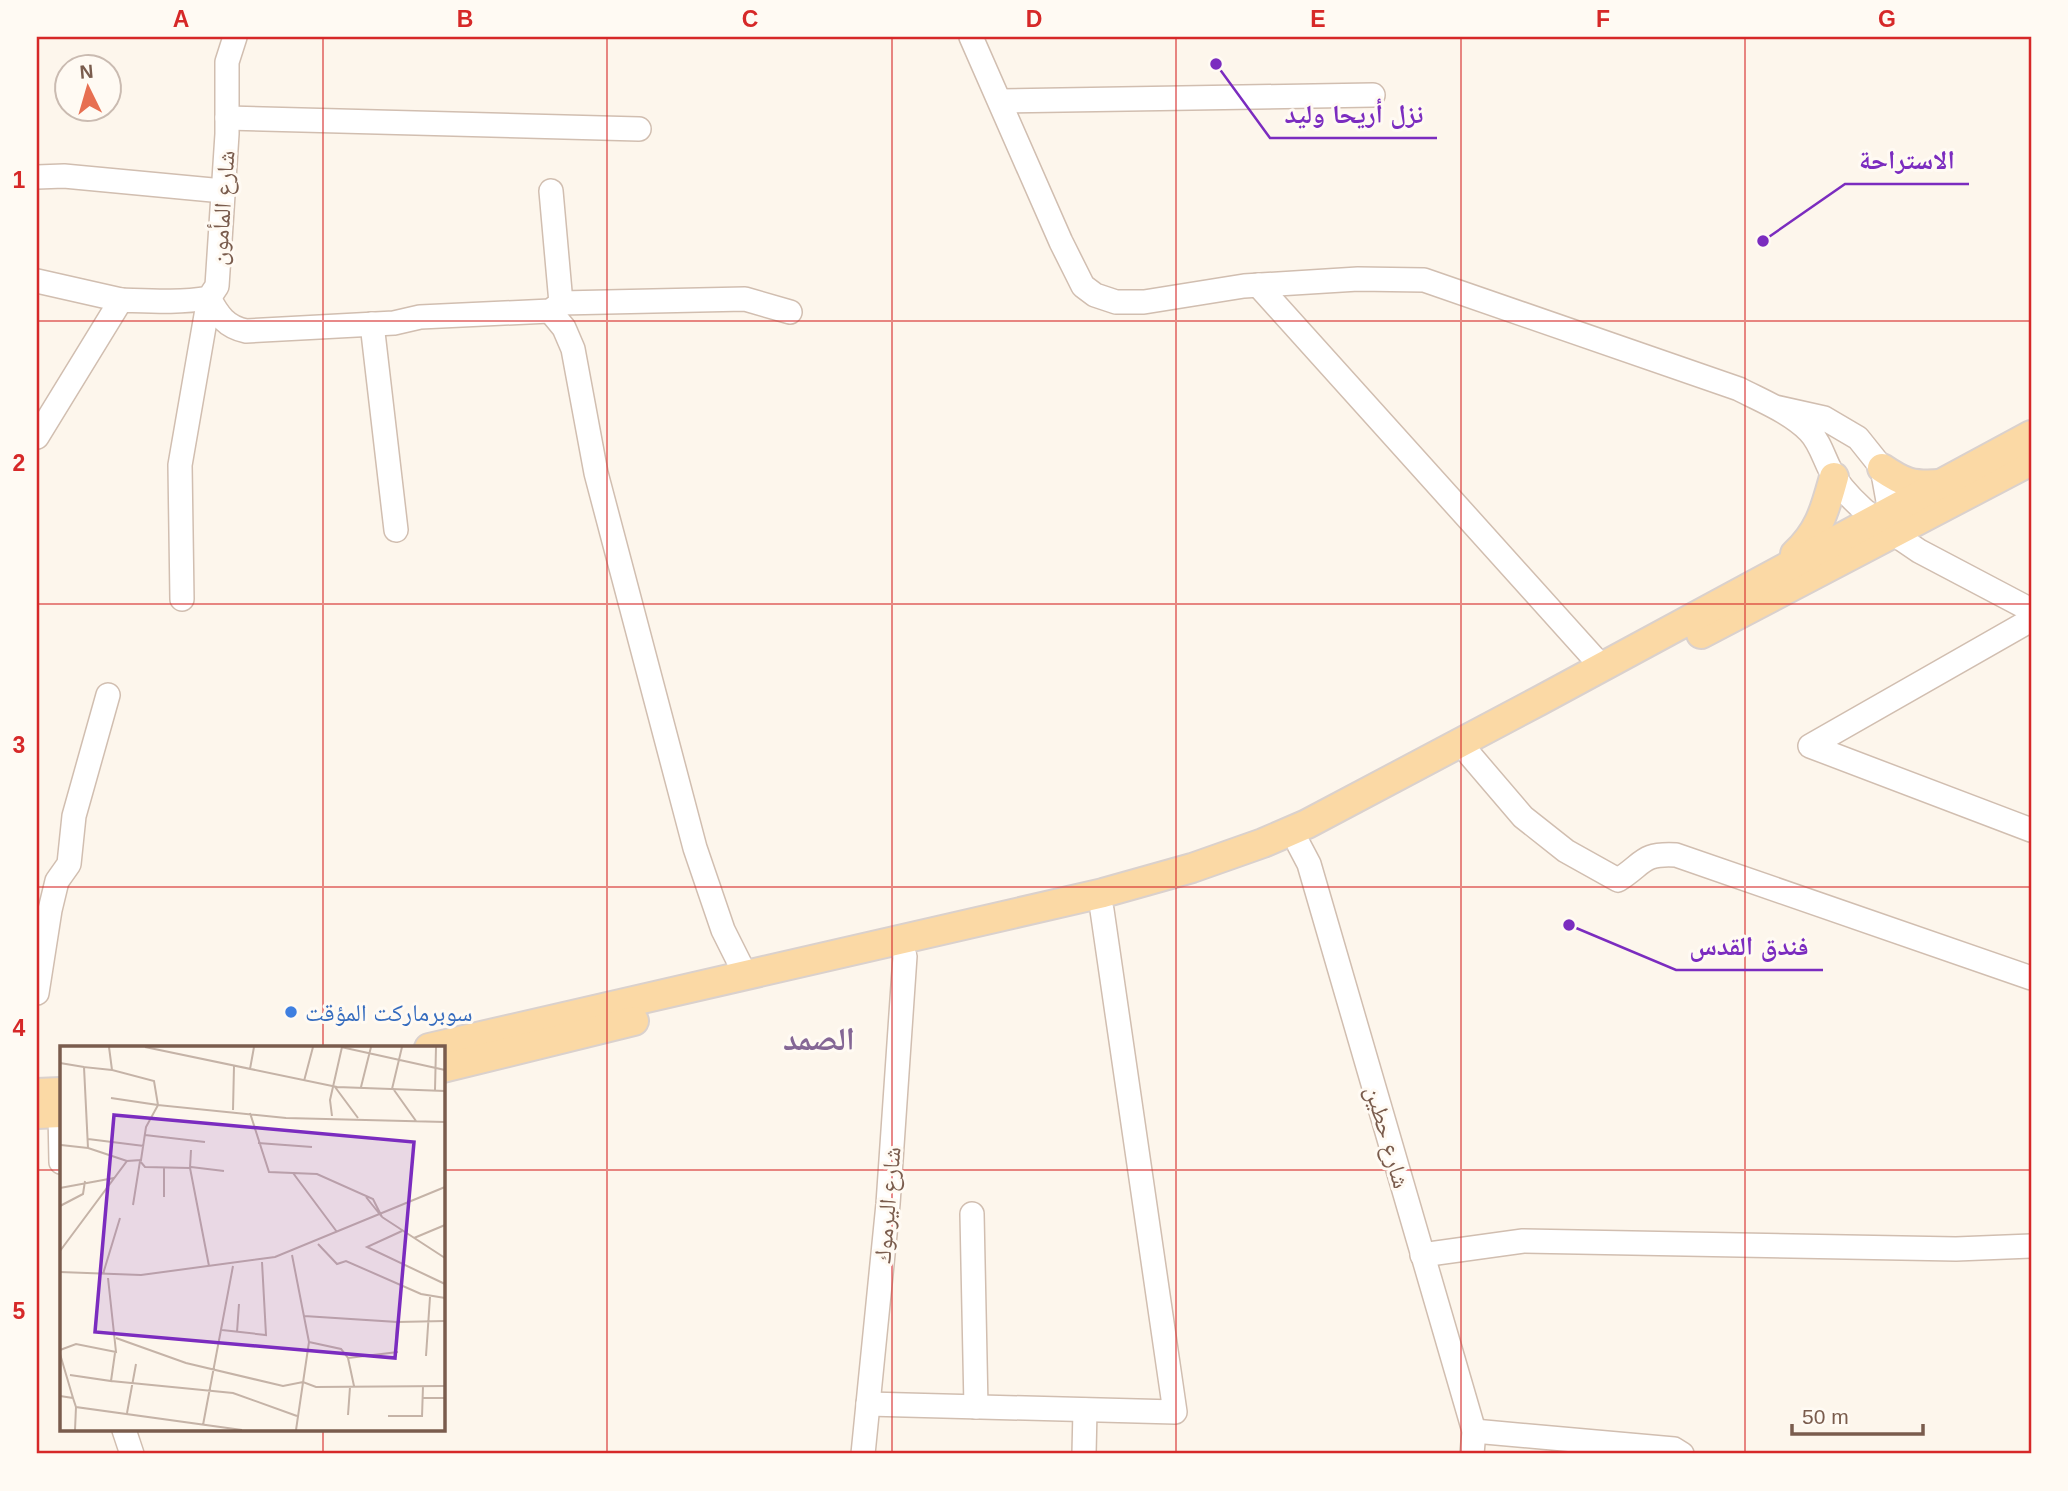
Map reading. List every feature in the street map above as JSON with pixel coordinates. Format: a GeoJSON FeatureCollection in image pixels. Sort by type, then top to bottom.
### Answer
{"type":"FeatureCollection","features":[{"type":"Feature","properties":{"kind":"main road"},"geometry":{"type":"LineString","coordinates":[[444,1068],[1102,910],[1214,878],[1299,845],[1589,691],[1886,521],[1940,484],[2031,435]]}},
{"type":"Feature","properties":{"kind":"main road"},"geometry":{"type":"LineString","coordinates":[[438,1046],[1104,893],[1188,869],[1263,843],[1307,824],[1776,571],[1886,521],[2031,461]]}},
{"type":"Feature","properties":{"kind":"main road"},"geometry":{"type":"LineString","coordinates":[[1882,468],[1903,482],[1918,485],[1940,484]]}},
{"type":"Feature","properties":{"kind":"main road"},"geometry":{"type":"LineString","coordinates":[[1776,571],[1804,545],[1821,522],[1834,478]]}},
{"type":"Feature","properties":{"kind":"main road"},"geometry":{"type":"LineString","coordinates":[[37,1093],[55,1108]]}},
{"type":"Feature","properties":{"kind":"street","name":"شارع المأمون"},"geometry":{"type":"LineString","coordinates":[[37,281],[121,300],[171,302],[209,298],[216,286],[227,118],[227,62],[235,37]]}},
{"type":"Feature","properties":{"kind":"street"},"geometry":{"type":"LineString","coordinates":[[971,37],[1061,242],[1083,286],[1095,295],[1116,302],[1144,302],[1258,285],[1358,279],[1424,280],[1739,389],[1775,407],[1809,431],[1827,459],[1834,478],[1919,551],[2031,610]]}},
{"type":"Feature","properties":{"kind":"street"},"geometry":{"type":"LineString","coordinates":[[1000,101],[1373,95]]}},
{"type":"Feature","properties":{"kind":"street"},"geometry":{"type":"LineString","coordinates":[[227,118],[639,129]]}},
{"type":"Feature","properties":{"kind":"street"},"geometry":{"type":"LineString","coordinates":[[37,177],[64,176],[223,191]]}},
{"type":"Feature","properties":{"kind":"street"},"geometry":{"type":"LineString","coordinates":[[551,191],[556,307],[573,349],[596,473],[695,849],[723,930],[746,976]]}},
{"type":"Feature","properties":{"kind":"street"},"geometry":{"type":"LineString","coordinates":[[1258,285],[1602,667]]}},
{"type":"Feature","properties":{"kind":"street"},"geometry":{"type":"LineString","coordinates":[[209,298],[220,317],[234,328],[246,331],[394,323],[420,317],[556,307],[745,299],[790,312]]}},
{"type":"Feature","properties":{"kind":"street"},"geometry":{"type":"LineString","coordinates":[[183,599],[180,465],[209,298]]}},
{"type":"Feature","properties":{"kind":"street"},"geometry":{"type":"LineString","coordinates":[[38,432],[121,300]]}},
{"type":"Feature","properties":{"kind":"street"},"geometry":{"type":"LineString","coordinates":[[372,324],[396,530]]}},
{"type":"Feature","properties":{"kind":"street"},"geometry":{"type":"LineString","coordinates":[[1775,407],[1824,418],[1858,438],[1882,468],[1886,521]]}},
{"type":"Feature","properties":{"kind":"street"},"geometry":{"type":"LineString","coordinates":[[2031,620],[1810,746],[2031,830]]}},
{"type":"Feature","properties":{"kind":"street"},"geometry":{"type":"LineString","coordinates":[[37,993],[52,900],[57,881],[69,864],[74,816],[107,695]]}},
{"type":"Feature","properties":{"kind":"street"},"geometry":{"type":"LineString","coordinates":[[1470,755],[1523,817],[1566,851],[1618,880],[1650,856],[1676,855],[2031,978]]}},
{"type":"Feature","properties":{"kind":"street","name":"شارع حطين"},"geometry":{"type":"LineString","coordinates":[[1299,845],[1309,864],[1422,1255],[1473,1443],[1674,1449],[1682,1454]]}},
{"type":"Feature","properties":{"kind":"street"},"geometry":{"type":"LineString","coordinates":[[868,1404],[1175,1412],[1102,910]]}},
{"type":"Feature","properties":{"kind":"street","name":"شارع اليرموك"},"geometry":{"type":"LineString","coordinates":[[863,1454],[888,1204],[905,956]]}},
{"type":"Feature","properties":{"kind":"street"},"geometry":{"type":"LineString","coordinates":[[55,1108],[60,1154]]}},
{"type":"Feature","properties":{"kind":"street"},"geometry":{"type":"LineString","coordinates":[[972,1214],[976,1407]]}},
{"type":"Feature","properties":{"kind":"street"},"geometry":{"type":"LineString","coordinates":[[1422,1255],[1523,1241],[1956,1249],[2031,1246]]}},
{"type":"Feature","properties":{"kind":"street"},"geometry":{"type":"LineString","coordinates":[[1084,1454],[1085,1410]]}},
{"type":"Feature","properties":{"kind":"street"},"geometry":{"type":"LineString","coordinates":[[125,1432],[132,1454]]}},
{"type":"Feature","properties":{"kind":"place","name":"نزل أريحا وليد"},"geometry":{"type":"Point","coordinates":[1216,64]}},
{"type":"Feature","properties":{"kind":"place","name":"الاستراحة"},"geometry":{"type":"Point","coordinates":[1763,241]}},
{"type":"Feature","properties":{"kind":"place","name":"فندق القدس"},"geometry":{"type":"Point","coordinates":[1569,925]}},
{"type":"Feature","properties":{"kind":"place","name":"سوبرماركت المؤقت"},"geometry":{"type":"Point","coordinates":[291,1012]}},
{"type":"Feature","properties":{"kind":"district","name":"الصمد"},"geometry":{"type":"Point","coordinates":[819,1039]}}]}
